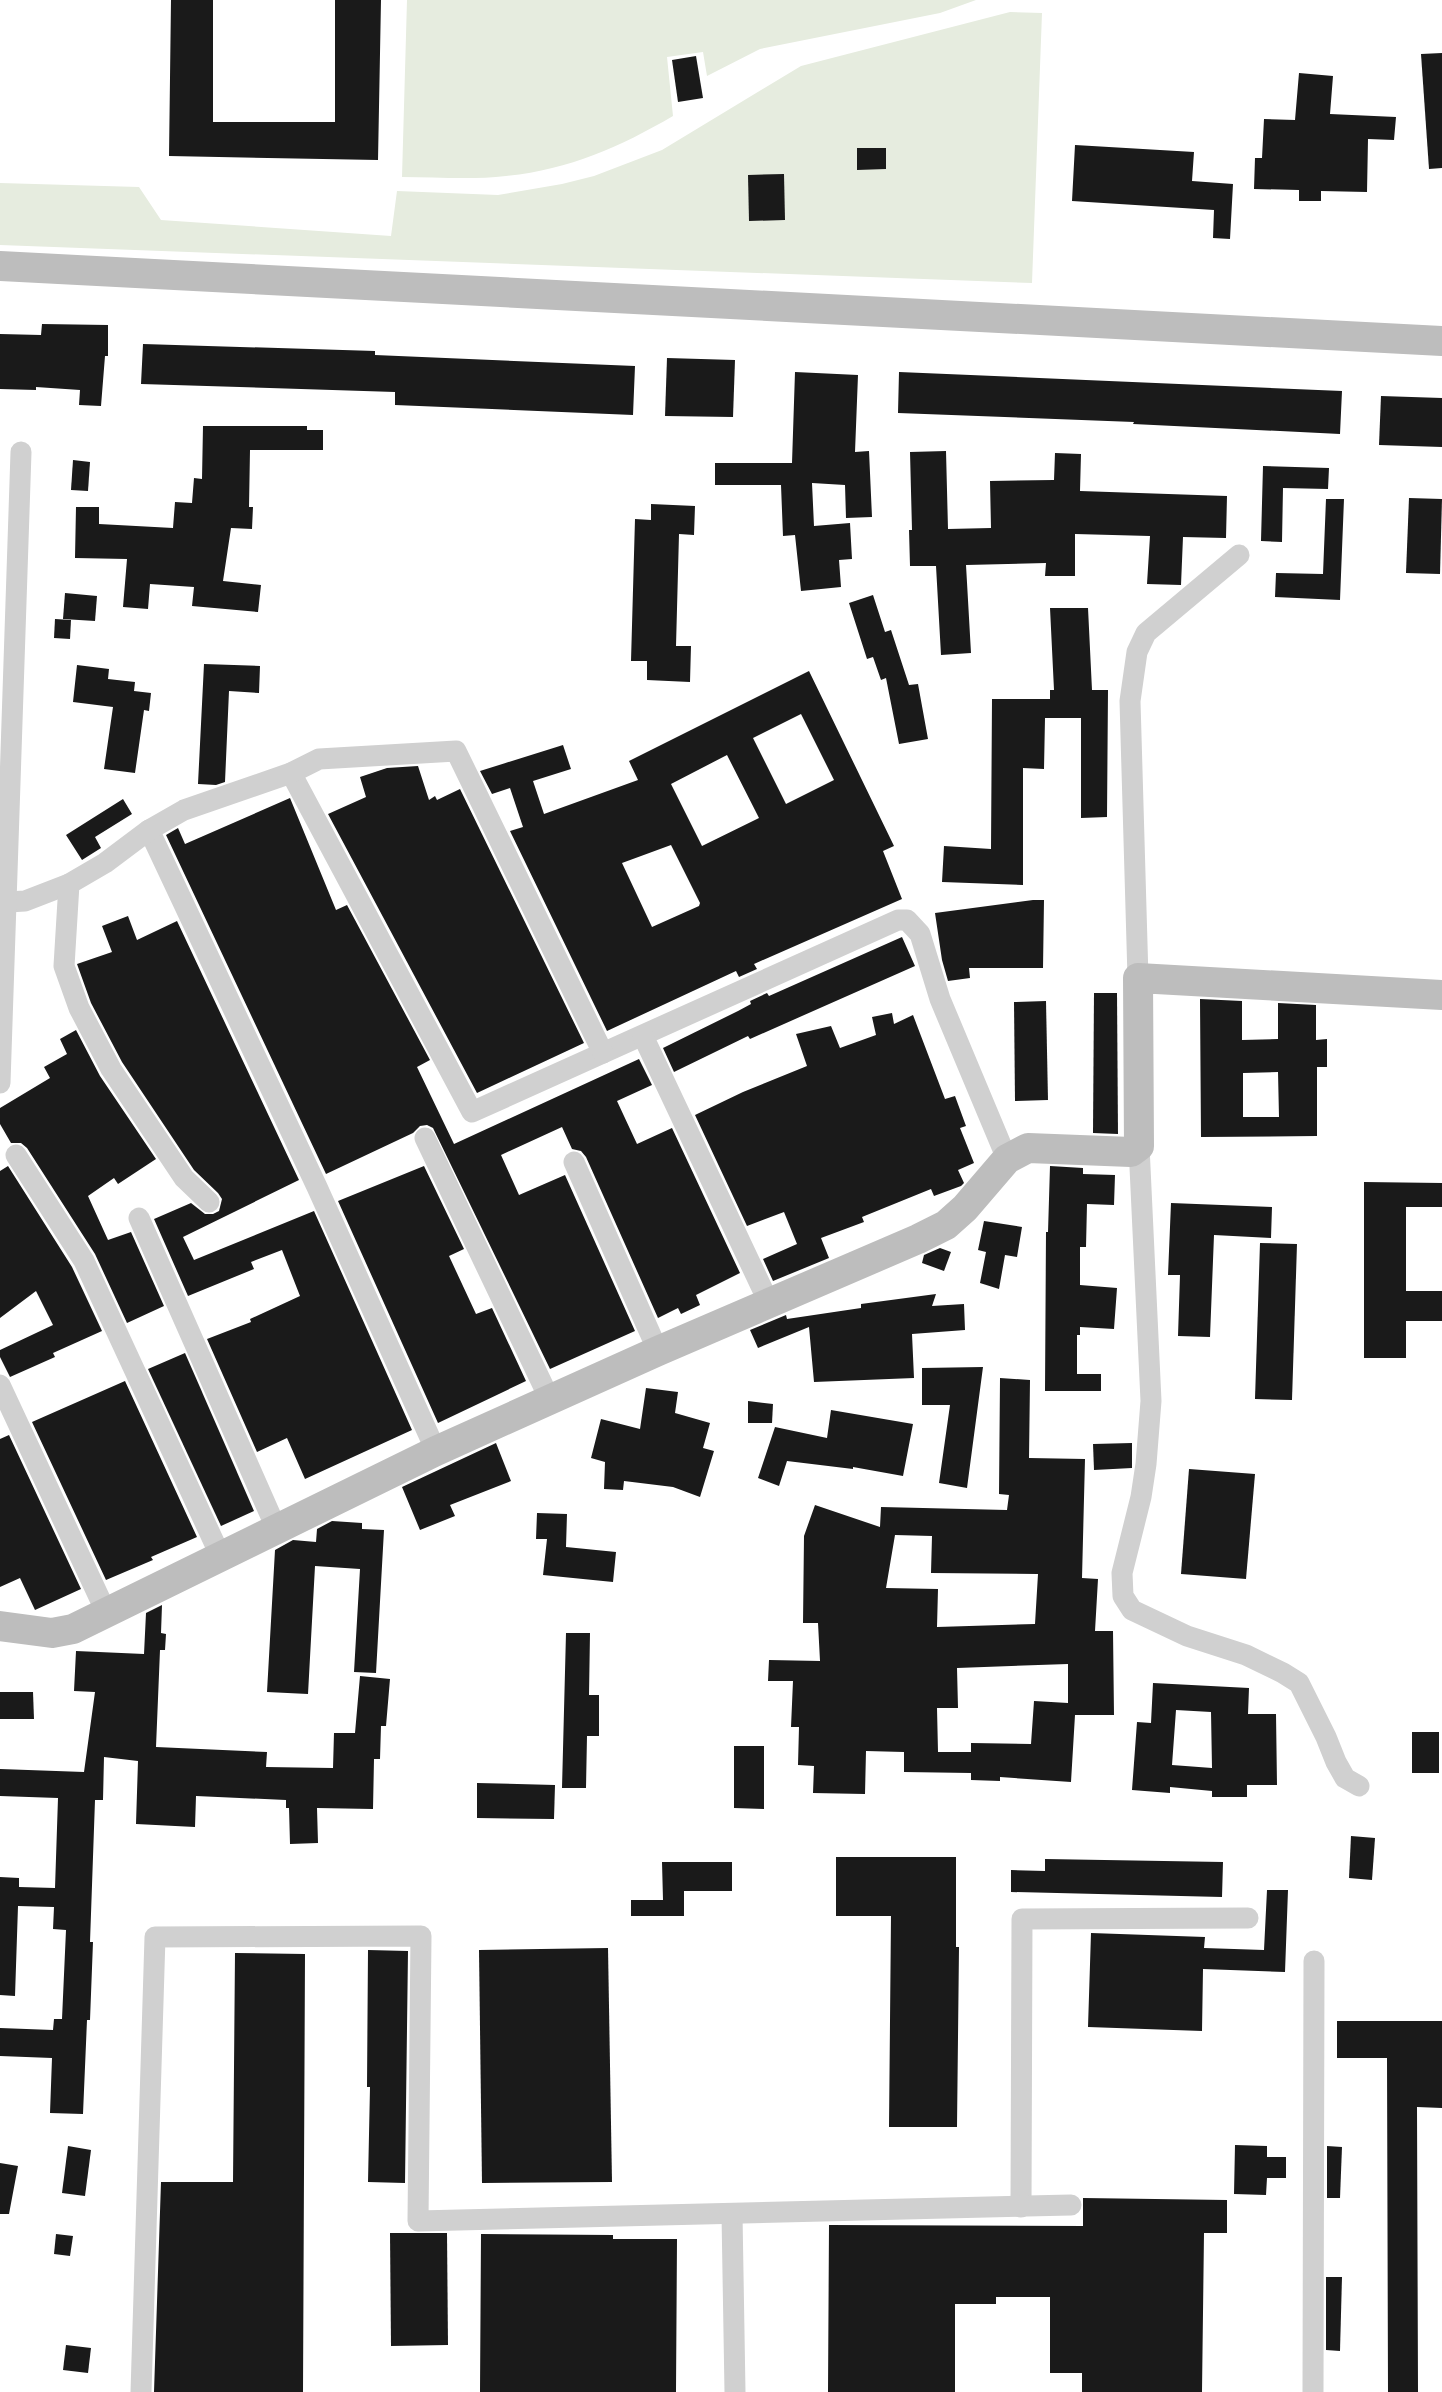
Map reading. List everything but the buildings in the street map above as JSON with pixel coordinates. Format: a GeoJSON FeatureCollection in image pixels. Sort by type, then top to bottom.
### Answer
{"type":"FeatureCollection","features":[{"type":"Feature","properties":{"kind":"street"},"geometry":{"type":"LineString","coordinates":[[0,266],[1442,341]]}},
{"type":"Feature","properties":{"kind":"street"},"geometry":{"type":"LineString","coordinates":[[0,1083],[3,925],[8,902],[21,452]]}},
{"type":"Feature","properties":{"kind":"street"},"geometry":{"type":"LineString","coordinates":[[1239,555],[1146,633],[1137,652],[1130,701],[1138,978],[1139,1146],[1151,1401],[1141,1497],[1122,1573],[1123,1595],[1132,1610],[1187,1636],[1246,1655],[1299,1683],[1340,1770],[1345,1778],[1359,1786]]}},
{"type":"Feature","properties":{"kind":"street"},"geometry":{"type":"LineString","coordinates":[[8,902],[25,901],[69,884],[105,863],[149,830],[184,810],[291,773],[319,759],[456,751],[603,1053]]}},
{"type":"Feature","properties":{"kind":"street"},"geometry":{"type":"LineString","coordinates":[[291,773],[472,1111],[898,920],[907,920],[920,934],[940,999],[1007,1159]]}},
{"type":"Feature","properties":{"kind":"street"},"geometry":{"type":"LineString","coordinates":[[149,830],[317,1187],[436,1451]]}},
{"type":"Feature","properties":{"kind":"street"},"geometry":{"type":"LineString","coordinates":[[69,884],[64,966],[79,1008],[111,1069],[184,1178],[209,1202]]}},
{"type":"Feature","properties":{"kind":"street"},"geometry":{"type":"LineString","coordinates":[[1138,978],[1442,995]]}},
{"type":"Feature","properties":{"kind":"street"},"geometry":{"type":"LineString","coordinates":[[643,1036],[769,1303]]}},
{"type":"Feature","properties":{"kind":"street"},"geometry":{"type":"LineString","coordinates":[[425,1138],[550,1400]]}},
{"type":"Feature","properties":{"kind":"street"},"geometry":{"type":"LineString","coordinates":[[0,1626],[52,1633],[73,1629],[436,1451],[658,1351],[918,1239],[946,1225],[965,1208],[1007,1159],[1028,1148],[1131,1152],[1139,1146]]}},
{"type":"Feature","properties":{"kind":"street"},"geometry":{"type":"LineString","coordinates":[[16,1155],[83,1261],[220,1555]]}},
{"type":"Feature","properties":{"kind":"street"},"geometry":{"type":"LineString","coordinates":[[575,1162],[658,1351]]}},
{"type":"Feature","properties":{"kind":"street"},"geometry":{"type":"LineString","coordinates":[[139,1218],[277,1530]]}},
{"type":"Feature","properties":{"kind":"street"},"geometry":{"type":"LineString","coordinates":[[0,1385],[107,1614]]}},
{"type":"Feature","properties":{"kind":"street"},"geometry":{"type":"LineString","coordinates":[[1021,2207],[1022,1919],[1248,1918]]}},
{"type":"Feature","properties":{"kind":"street"},"geometry":{"type":"LineString","coordinates":[[141,2392],[155,1937],[421,1936],[418,2221],[1071,2205]]}},
{"type":"Feature","properties":{"kind":"street"},"geometry":{"type":"LineString","coordinates":[[1313,2392],[1314,1961]]}},
{"type":"Feature","properties":{"kind":"street"},"geometry":{"type":"LineString","coordinates":[[732,2214],[735,2392]]}},
{"type":"Feature","properties":{"kind":"shaded area"},"geometry":{"type":"Polygon","coordinates":[[[407,0],[976,0],[940,13],[760,49],[707,76],[703,52],[667,57],[673,116],[633,138],[572,163],[529,173],[467,178],[402,177],[407,0]]]}},
{"type":"Feature","properties":{"kind":"shaded area"},"geometry":{"type":"Polygon","coordinates":[[[1010,12],[1042,13],[1032,283],[0,245],[0,183],[139,187],[161,220],[391,236],[397,191],[498,195],[594,176],[662,150],[801,66],[1010,12]]]}}]}
